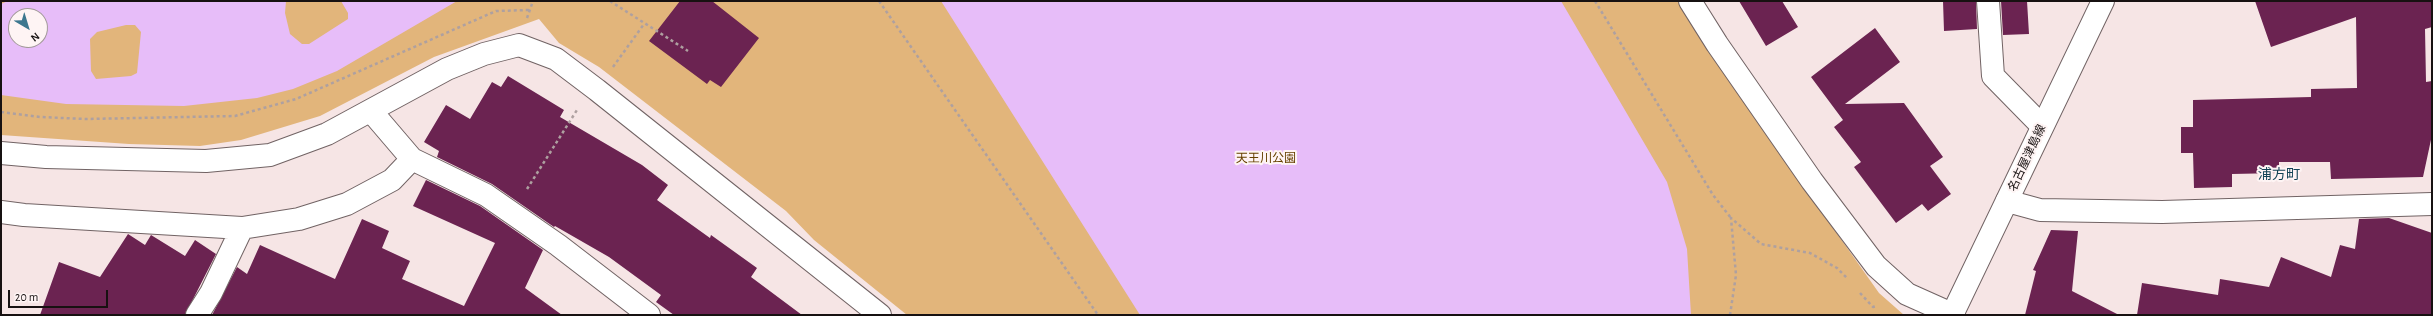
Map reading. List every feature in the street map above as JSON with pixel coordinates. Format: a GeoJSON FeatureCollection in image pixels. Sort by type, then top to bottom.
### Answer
{"type":"FeatureCollection","features":[{"type":"Feature","properties":{"kind":"street"},"geometry":{"type":"LineString","coordinates":[[1690,1],[1717,44],[1812,181],[1876,266],[1907,294],[1953,315]]}},
{"type":"Feature","properties":{"kind":"street"},"geometry":{"type":"LineString","coordinates":[[1988,1],[1993,76],[2042,126]]}},
{"type":"Feature","properties":{"kind":"street","name":"名古屋津島線"},"geometry":{"type":"LineString","coordinates":[[1953,315],[2103,1]]}},
{"type":"Feature","properties":{"kind":"street"},"geometry":{"type":"LineString","coordinates":[[1,153],[46,157],[206,161],[270,155],[328,134],[447,69],[484,54],[519,45],[556,60],[594,88],[880,315]]}},
{"type":"Feature","properties":{"kind":"street"},"geometry":{"type":"LineString","coordinates":[[371,111],[412,159],[486,195],[558,245],[649,315]]}},
{"type":"Feature","properties":{"kind":"street"},"geometry":{"type":"LineString","coordinates":[[1,212],[40,216],[242,228],[299,219],[347,204],[392,180],[412,159]]}},
{"type":"Feature","properties":{"kind":"street"},"geometry":{"type":"LineString","coordinates":[[2007,201],[2040,210],[2162,212],[2432,204]]}},
{"type":"Feature","properties":{"kind":"street"},"geometry":{"type":"LineString","coordinates":[[197,315],[211,292],[242,228]]}},
{"type":"Feature","properties":{"kind":"path"},"geometry":{"type":"LineString","coordinates":[[610,1],[688,51]]}},
{"type":"Feature","properties":{"kind":"path"},"geometry":{"type":"LineString","coordinates":[[879,1],[1098,315]]}},
{"type":"Feature","properties":{"kind":"path"},"geometry":{"type":"LineString","coordinates":[[1595,1],[1713,195],[1731,218],[1761,244],[1810,253],[1837,268],[1852,285]]}},
{"type":"Feature","properties":{"kind":"path"},"geometry":{"type":"LineString","coordinates":[[1,112],[40,117],[87,119],[235,116],[296,99],[496,11],[529,10]]}},
{"type":"Feature","properties":{"kind":"path"},"geometry":{"type":"LineString","coordinates":[[512,214],[594,88],[644,24]]}},
{"type":"Feature","properties":{"kind":"path"},"geometry":{"type":"LineString","coordinates":[[1730,315],[1736,275],[1731,218]]}},
{"type":"Feature","properties":{"kind":"path"},"geometry":{"type":"LineString","coordinates":[[1858,290],[1873,307],[1907,294]]}},
{"type":"Feature","properties":{"kind":"green space","name":"天王川公園"},"geometry":{"type":"Polygon","coordinates":[[[1,1],[1678,1],[1708,51],[1879,293],[1904,315],[907,315],[814,240],[786,211],[599,67],[559,43],[539,19],[434,57],[320,116],[241,140],[200,146],[129,144],[1,135],[1,1]]]}},
{"type":"Feature","properties":{"kind":"shaded area"},"geometry":{"type":"Polygon","coordinates":[[[8,1],[286,1],[285,13],[290,34],[302,44],[309,44],[348,19],[348,13],[341,1],[457,1],[337,71],[293,89],[257,98],[184,106],[66,104],[1,95],[1,4],[8,1]],[[126,25],[97,32],[90,39],[91,71],[96,79],[131,76],[137,73],[141,32],[135,25],[126,25]]]}},
{"type":"Feature","properties":{"kind":"shaded area"},"geometry":{"type":"Polygon","coordinates":[[[941,1],[1561,1],[1667,182],[1687,249],[1691,315],[1140,315],[941,1]]]}},
{"type":"Feature","properties":{"kind":"building"},"geometry":{"type":"Polygon","coordinates":[[[680,1],[712,1],[759,38],[721,87],[710,80],[707,84],[649,41],[680,1]]]}},
{"type":"Feature","properties":{"kind":"building"},"geometry":{"type":"Polygon","coordinates":[[[1739,1],[1782,1],[1798,27],[1766,46],[1739,1]]]}},
{"type":"Feature","properties":{"kind":"building"},"geometry":{"type":"Polygon","coordinates":[[[1943,1],[1976,1],[1977,29],[1944,31],[1943,1]]]}},
{"type":"Feature","properties":{"kind":"building"},"geometry":{"type":"Polygon","coordinates":[[[2001,1],[2027,1],[2029,34],[2003,35],[2001,1]]]}},
{"type":"Feature","properties":{"kind":"building"},"geometry":{"type":"Polygon","coordinates":[[[2255,1],[2432,1],[2432,27],[2425,29],[2426,82],[2432,81],[2432,135],[2423,177],[2331,179],[2330,162],[2279,162],[2279,173],[2232,174],[2232,187],[2194,188],[2193,153],[2181,153],[2181,127],[2193,127],[2193,100],[2311,97],[2311,89],[2357,88],[2356,17],[2271,47],[2255,1]]]}},
{"type":"Feature","properties":{"kind":"building"},"geometry":{"type":"Polygon","coordinates":[[[1875,28],[1900,62],[1845,104],[1904,103],[1943,157],[1930,166],[1951,194],[1928,211],[1922,204],[1896,223],[1854,167],[1861,162],[1834,127],[1843,120],[1811,77],[1875,28]]]}},
{"type":"Feature","properties":{"kind":"building"},"geometry":{"type":"Polygon","coordinates":[[[508,76],[564,110],[560,117],[642,165],[668,185],[657,200],[710,238],[711,235],[757,268],[751,277],[802,315],[674,315],[656,302],[661,295],[609,257],[555,226],[554,227],[492,184],[437,157],[439,151],[424,142],[446,105],[470,119],[492,82],[501,87],[508,76]]]}},
{"type":"Feature","properties":{"kind":"building"},"geometry":{"type":"Polygon","coordinates":[[[426,180],[480,206],[543,250],[525,288],[562,315],[212,315],[237,267],[247,274],[260,245],[335,279],[362,219],[389,231],[382,248],[410,261],[402,279],[464,306],[495,243],[413,206],[426,180]]]}},
{"type":"Feature","properties":{"kind":"building"},"geometry":{"type":"Polygon","coordinates":[[[2389,218],[2432,233],[2432,315],[2137,315],[2142,283],[2218,295],[2220,279],[2269,287],[2281,257],[2331,277],[2340,245],[2355,249],[2359,219],[2389,218]]]}},
{"type":"Feature","properties":{"kind":"building"},"geometry":{"type":"Polygon","coordinates":[[[2051,230],[2078,231],[2072,291],[2119,315],[2025,315],[2036,271],[2033,270],[2051,230]]]}},
{"type":"Feature","properties":{"kind":"building"},"geometry":{"type":"Polygon","coordinates":[[[128,234],[145,245],[151,235],[185,256],[195,240],[216,254],[185,315],[40,315],[59,262],[100,277],[128,234]]]}},
{"type":"Feature","properties":{"kind":"district","name":"浦方町"},"geometry":{"type":"Point","coordinates":[2279,175]}}]}
